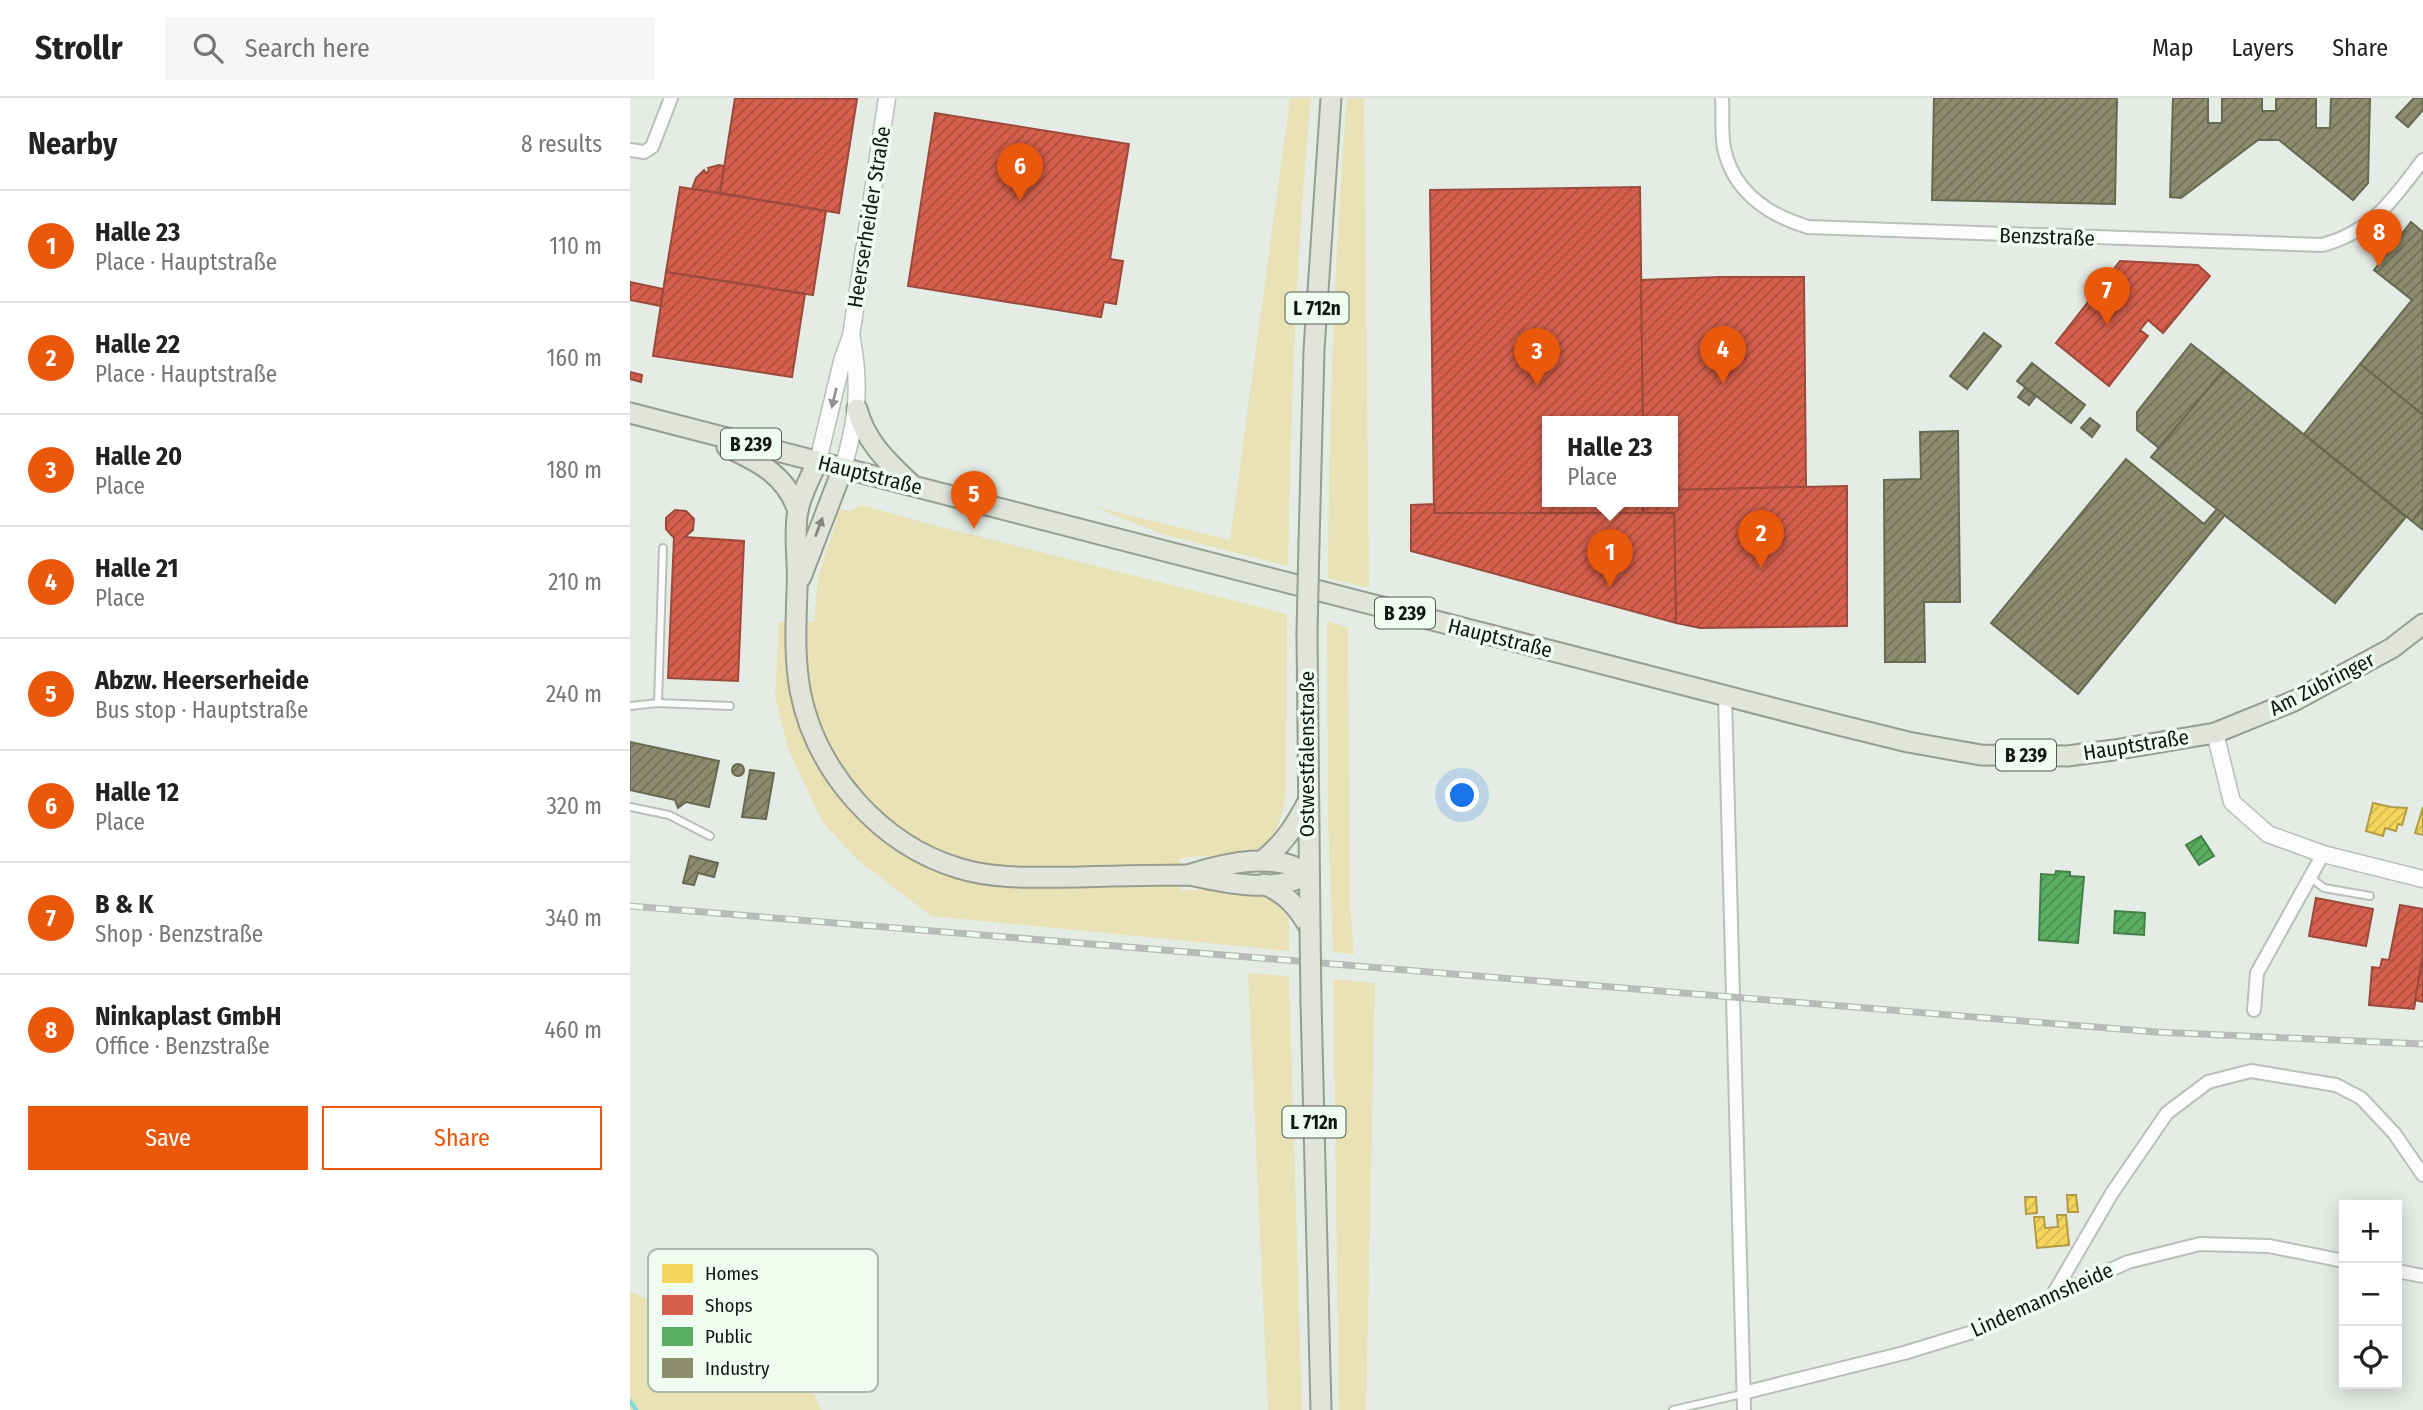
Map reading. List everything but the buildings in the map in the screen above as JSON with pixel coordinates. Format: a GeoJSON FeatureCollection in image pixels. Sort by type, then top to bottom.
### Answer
{"type":"FeatureCollection","features":[{"type":"Feature","properties":{"kind":"main road","name":"Ostwestfalenstraße"},"geometry":{"type":"LineString","coordinates":[[1321,1410],[1308,874],[1307,634],[1314,350],[1331,98]]}},
{"type":"Feature","properties":{"kind":"main road"},"geometry":{"type":"LineString","coordinates":[[857,409],[860,423],[874,448],[913,485]]}},
{"type":"Feature","properties":{"kind":"main road","name":"Hauptstraße"},"geometry":{"type":"LineString","coordinates":[[630,413],[1908,742],[1982,755],[2067,756],[2215,733]]}},
{"type":"Feature","properties":{"kind":"main road"},"geometry":{"type":"LineString","coordinates":[[685,427],[766,466],[785,484],[798,510]]}},
{"type":"Feature","properties":{"kind":"main road"},"geometry":{"type":"LineString","coordinates":[[818,461],[798,510],[795,651],[800,691],[811,727],[824,755],[841,783],[862,808],[902,841],[944,863],[975,873],[1030,878],[1190,875],[1211,880],[1263,884],[1297,880],[1308,874]]}},
{"type":"Feature","properties":{"kind":"main road"},"geometry":{"type":"LineString","coordinates":[[797,588],[843,468]]}},
{"type":"Feature","properties":{"kind":"main road","name":"Am Zubringer"},"geometry":{"type":"LineString","coordinates":[[2215,733],[2294,701],[2392,648],[2423,624]]}},
{"type":"Feature","properties":{"kind":"main road"},"geometry":{"type":"LineString","coordinates":[[1262,862],[1293,829],[1307,803]]}},
{"type":"Feature","properties":{"kind":"main road"},"geometry":{"type":"LineString","coordinates":[[1190,875],[1216,866],[1262,862],[1288,863],[1308,874]]}},
{"type":"Feature","properties":{"kind":"main road"},"geometry":{"type":"LineString","coordinates":[[1263,884],[1291,900],[1310,928]]}},
{"type":"Feature","properties":{"kind":"street"},"geometry":{"type":"LineString","coordinates":[[630,150],[644,152],[652,147],[671,98]]}},
{"type":"Feature","properties":{"kind":"street","name":"Heerserheider Straße"},"geometry":{"type":"LineString","coordinates":[[818,461],[842,361],[851,336],[887,98]]}},
{"type":"Feature","properties":{"kind":"street","name":"Benzstraße"},"geometry":{"type":"LineString","coordinates":[[1722,98],[1724,148],[1735,178],[1752,197],[1772,213],[1808,227],[2322,245],[2353,234],[2371,223],[2392,201],[2423,160]]}},
{"type":"Feature","properties":{"kind":"street","name":"Heerserheider Straße"},"geometry":{"type":"LineString","coordinates":[[843,468],[857,409],[858,371],[851,336]]}},
{"type":"Feature","properties":{"kind":"street"},"geometry":{"type":"LineString","coordinates":[[1725,696],[1744,1410]]}},
{"type":"Feature","properties":{"kind":"street"},"geometry":{"type":"LineString","coordinates":[[2215,733],[2232,802],[2268,834],[2323,854],[2423,879]]}},
{"type":"Feature","properties":{"kind":"street"},"geometry":{"type":"LineString","coordinates":[[2253,1010],[2257,973],[2323,854]]}},
{"type":"Feature","properties":{"kind":"street"},"geometry":{"type":"LineString","coordinates":[[2051,1298],[2112,1193],[2167,1113],[2208,1082],[2251,1071],[2336,1085],[2361,1098],[2395,1133],[2423,1175]]}},
{"type":"Feature","properties":{"kind":"street","name":"Lindemannsheide"},"geometry":{"type":"LineString","coordinates":[[1744,1393],[1904,1353],[1976,1331],[2127,1262],[2200,1244],[2269,1246],[2339,1260]]}},
{"type":"Feature","properties":{"kind":"street"},"geometry":{"type":"LineString","coordinates":[[2402,1272],[2423,1276]]}},
{"type":"Feature","properties":{"kind":"lane"},"geometry":{"type":"LineString","coordinates":[[658,703],[663,548]]}},
{"type":"Feature","properties":{"kind":"lane"},"geometry":{"type":"LineString","coordinates":[[630,706],[658,703],[730,706]]}},
{"type":"Feature","properties":{"kind":"lane"},"geometry":{"type":"LineString","coordinates":[[630,807],[670,815],[710,836]]}},
{"type":"Feature","properties":{"kind":"lane"},"geometry":{"type":"LineString","coordinates":[[2311,878],[2324,888],[2370,896]]}},
{"type":"Feature","properties":{"kind":"lane"},"geometry":{"type":"LineString","coordinates":[[1673,1410],[1744,1393]]}},
{"type":"Feature","properties":{"kind":"shaded area"},"geometry":{"type":"Polygon","coordinates":[[[1290,98],[1311,98],[1295,332],[1288,566],[1162,534],[1092,506],[1230,540],[1290,98]]]}},
{"type":"Feature","properties":{"kind":"shaded area"},"geometry":{"type":"Polygon","coordinates":[[[1347,98],[1364,98],[1369,588],[1328,578],[1333,338],[1347,98]]]}},
{"type":"Feature","properties":{"kind":"shaded area"},"geometry":{"type":"Polygon","coordinates":[[[861,505],[1287,614],[1286,789],[1274,833],[1265,844],[1253,851],[1180,858],[1181,890],[1257,893],[1282,906],[1288,917],[1289,951],[931,916],[858,860],[823,823],[788,749],[775,697],[779,622],[814,622],[818,577],[840,509],[849,511],[861,505]]]}},
{"type":"Feature","properties":{"kind":"shaded area"},"geometry":{"type":"Polygon","coordinates":[[[1327,621],[1348,627],[1350,905],[1354,954],[1333,952],[1328,822],[1327,621]]]}},
{"type":"Feature","properties":{"kind":"shaded area"},"geometry":{"type":"Polygon","coordinates":[[[1248,973],[1289,976],[1302,1410],[1268,1410],[1248,973]]]}},
{"type":"Feature","properties":{"kind":"shaded area"},"geometry":{"type":"Polygon","coordinates":[[[1333,979],[1375,983],[1366,1410],[1339,1410],[1333,979]]]}},
{"type":"Feature","properties":{"kind":"shaded area"},"geometry":{"type":"Polygon","coordinates":[[[630,1291],[648,1299],[648,1392],[813,1392],[821,1410],[630,1410],[630,1291]]]}},
{"type":"Feature","properties":{"kind":"waterway"},"geometry":{"type":"LineString","coordinates":[[630,1401],[636,1410]]}},
{"type":"Feature","properties":{"kind":"railway"},"geometry":{"type":"LineString","coordinates":[[630,906],[2156,1032],[2423,1044]]}},
{"type":"Feature","properties":{"kind":"place","name":"Halle 12"},"geometry":{"type":"Point","coordinates":[1020,201]}},
{"type":"Feature","properties":{"kind":"place","name":"Ninkaplast GmbH"},"geometry":{"type":"Point","coordinates":[2379,267]}},
{"type":"Feature","properties":{"kind":"place","name":"B & K"},"geometry":{"type":"Point","coordinates":[2107,325]}},
{"type":"Feature","properties":{"kind":"place","name":"Halle 21"},"geometry":{"type":"Point","coordinates":[1723,384]}},
{"type":"Feature","properties":{"kind":"place","name":"Halle 20"},"geometry":{"type":"Point","coordinates":[1537,386]}},
{"type":"Feature","properties":{"kind":"place","name":"Abzw. Heerserheide"},"geometry":{"type":"Point","coordinates":[974,529]}},
{"type":"Feature","properties":{"kind":"place","name":"Halle 22"},"geometry":{"type":"Point","coordinates":[1761,568]}},
{"type":"Feature","properties":{"kind":"place","name":"Halle 23"},"geometry":{"type":"Point","coordinates":[1610,587]}}]}
